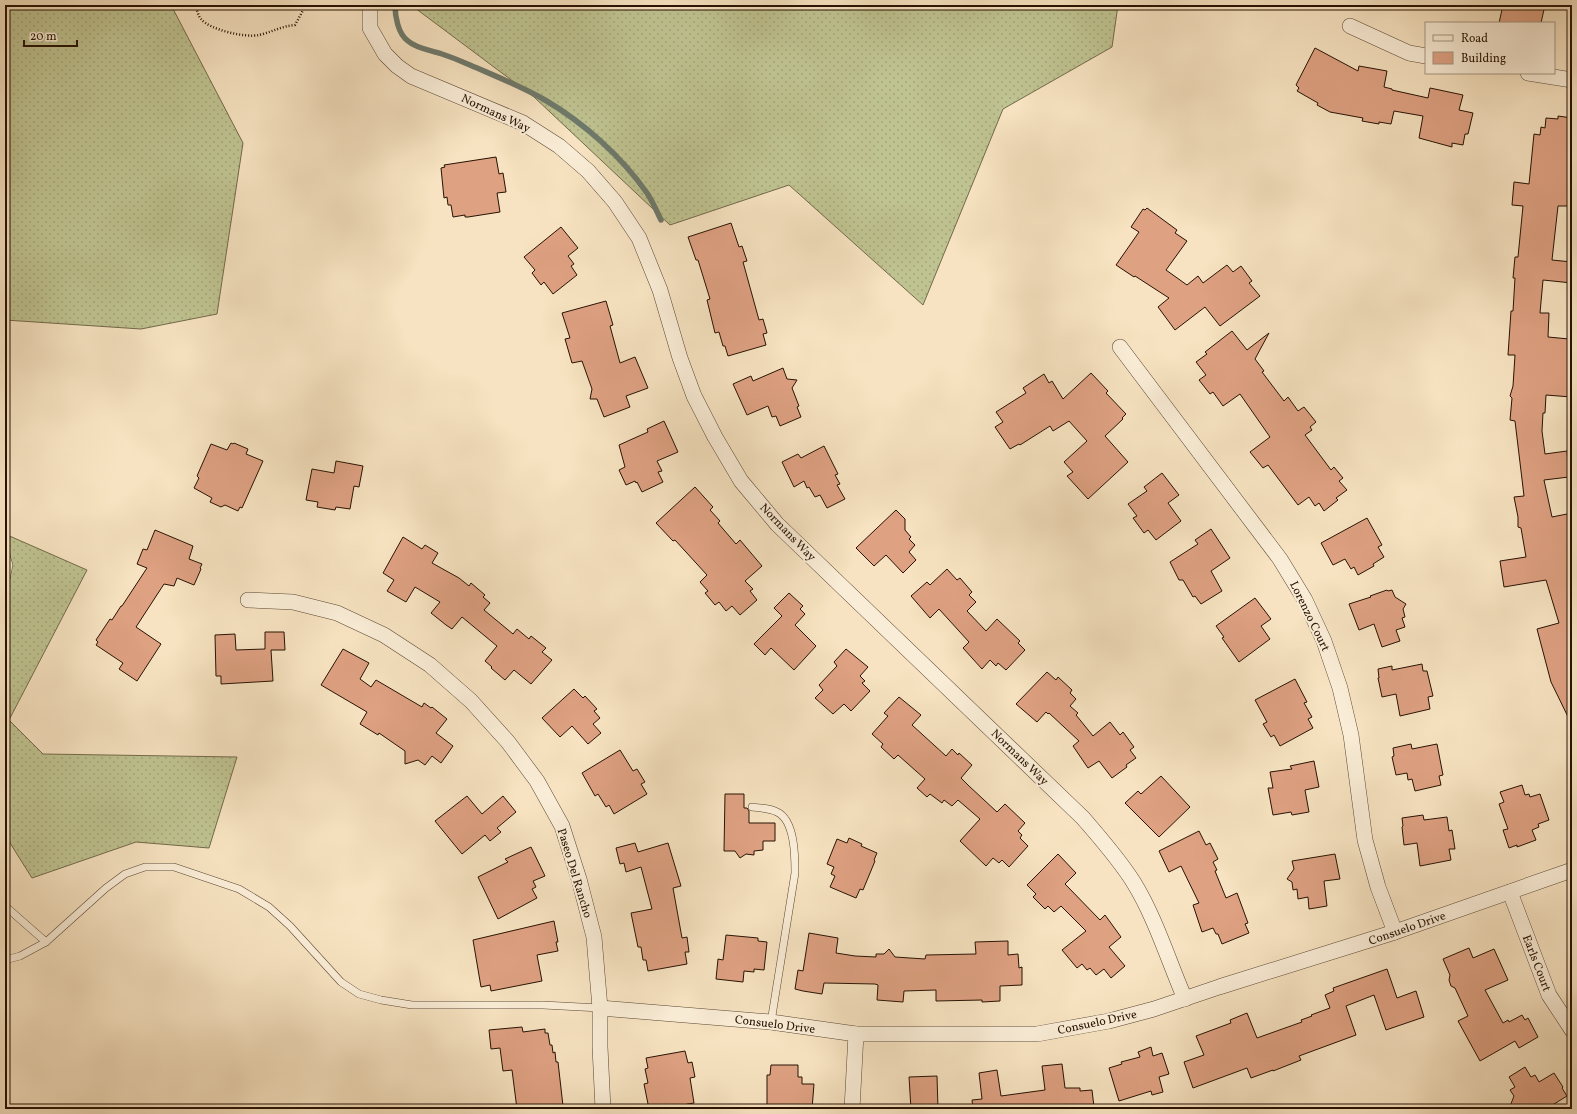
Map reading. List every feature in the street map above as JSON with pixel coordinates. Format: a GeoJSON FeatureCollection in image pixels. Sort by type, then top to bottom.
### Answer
{"type":"FeatureCollection","features":[{"type":"Feature","properties":{"kind":"street","name":"Normans Way"},"geometry":{"type":"LineString","coordinates":[[370,5],[370,28],[385,54],[397,66],[411,76],[529,127],[559,146],[588,171],[616,202],[639,238],[660,290],[680,358],[694,396],[715,437],[741,481],[777,524],[1083,818],[1110,849],[1135,885],[1153,921],[1185,999]]}},
{"type":"Feature","properties":{"kind":"street"},"geometry":{"type":"LineString","coordinates":[[1350,26],[1409,53],[1425,56]]}},
{"type":"Feature","properties":{"kind":"street"},"geometry":{"type":"LineString","coordinates":[[1534,74],[1572,80]]}},
{"type":"Feature","properties":{"kind":"street","name":"Lorenzo Court"},"geometry":{"type":"LineString","coordinates":[[1120,347],[1280,559],[1305,600],[1324,641],[1340,688],[1351,735],[1365,840],[1378,887],[1395,932]]}},
{"type":"Feature","properties":{"kind":"street","name":"Paseo Del Rancho"},"geometry":{"type":"LineString","coordinates":[[248,600],[294,602],[337,613],[384,635],[430,665],[471,701],[508,742],[536,782],[562,826],[579,879],[594,937],[600,1008],[603,1109]]}},
{"type":"Feature","properties":{"kind":"street","name":"Consuelo Drive"},"geometry":{"type":"LineString","coordinates":[[600,1008],[771,1022],[856,1034],[1037,1034],[1109,1021],[1154,1009],[1395,932],[1572,870]]}},
{"type":"Feature","properties":{"kind":"street","name":"Earls Court"},"geometry":{"type":"LineString","coordinates":[[1510,892],[1549,995],[1572,1030]]}},
{"type":"Feature","properties":{"kind":"street"},"geometry":{"type":"LineString","coordinates":[[852,1109],[856,1034]]}},
{"type":"Feature","properties":{"kind":"lane"},"geometry":{"type":"LineString","coordinates":[[5,552],[9,565],[5,584]]}},
{"type":"Feature","properties":{"kind":"lane"},"geometry":{"type":"LineString","coordinates":[[752,807],[777,812],[785,818],[791,832],[794,854],[795,873],[771,1022]]}},
{"type":"Feature","properties":{"kind":"lane"},"geometry":{"type":"LineString","coordinates":[[5,960],[20,956],[46,942],[106,888],[125,874],[145,867],[174,867],[239,889],[269,907],[290,926],[341,982],[359,994],[381,1000],[412,1005],[543,1005],[600,1008]]}},
{"type":"Feature","properties":{"kind":"lane"},"geometry":{"type":"LineString","coordinates":[[5,906],[46,942]]}},
{"type":"Feature","properties":{"kind":"path"},"geometry":{"type":"LineString","coordinates":[[195,5],[200,19],[211,27],[246,36],[259,35],[284,25],[294,25],[306,5]]}},
{"type":"Feature","properties":{"kind":"green space"},"geometry":{"type":"Polygon","coordinates":[[[5,5],[171,5],[243,143],[217,314],[141,329],[5,320],[5,5]]]}},
{"type":"Feature","properties":{"kind":"green space"},"geometry":{"type":"Polygon","coordinates":[[[411,5],[1118,5],[1112,47],[1003,109],[923,305],[789,185],[670,225],[534,97],[411,5]]]}},
{"type":"Feature","properties":{"kind":"green space"},"geometry":{"type":"Polygon","coordinates":[[[5,534],[87,570],[9,720],[43,754],[237,757],[209,848],[136,842],[32,878],[5,835],[5,534]]]}},
{"type":"Feature","properties":{"kind":"building"},"geometry":{"type":"Polygon","coordinates":[[[1503,5],[1545,5],[1541,22],[1499,22],[1503,5]]]}},
{"type":"Feature","properties":{"kind":"building"},"geometry":{"type":"Polygon","coordinates":[[[1315,48],[1358,71],[1359,66],[1387,71],[1384,87],[1392,90],[1428,98],[1430,88],[1463,95],[1459,110],[1473,113],[1468,134],[1465,134],[1463,145],[1452,143],[1452,147],[1419,138],[1423,116],[1394,111],[1391,124],[1379,122],[1379,124],[1362,121],[1363,118],[1330,112],[1317,105],[1318,103],[1297,91],[1299,88],[1296,85],[1315,48]]]}},
{"type":"Feature","properties":{"kind":"building"},"geometry":{"type":"Polygon","coordinates":[[[1558,116],[1572,118],[1572,206],[1558,206],[1552,260],[1572,262],[1572,283],[1543,280],[1540,313],[1549,313],[1548,337],[1569,339],[1568,375],[1572,375],[1572,380],[1571,397],[1546,395],[1542,431],[1545,454],[1567,451],[1569,477],[1544,480],[1552,517],[1572,513],[1572,536],[1568,537],[1572,553],[1572,725],[1551,682],[1537,629],[1559,623],[1546,580],[1504,587],[1500,561],[1526,557],[1521,528],[1518,527],[1518,517],[1514,497],[1524,496],[1515,421],[1510,420],[1512,398],[1510,396],[1513,386],[1515,355],[1508,355],[1511,311],[1513,311],[1515,278],[1513,278],[1515,257],[1518,257],[1523,206],[1512,205],[1514,182],[1529,184],[1534,134],[1540,135],[1541,127],[1545,128],[1546,118],[1558,119],[1558,116]]]}},
{"type":"Feature","properties":{"kind":"building"},"geometry":{"type":"Polygon","coordinates":[[[496,157],[499,174],[503,173],[506,192],[497,193],[500,212],[468,217],[465,217],[465,215],[453,217],[451,205],[448,205],[447,197],[444,198],[441,168],[445,167],[444,165],[496,157]]]}},
{"type":"Feature","properties":{"kind":"building"},"geometry":{"type":"Polygon","coordinates":[[[1147,208],[1177,230],[1175,233],[1187,241],[1166,270],[1187,285],[1198,276],[1203,283],[1227,265],[1233,272],[1241,266],[1252,281],[1249,283],[1260,296],[1220,326],[1205,307],[1175,330],[1158,307],[1169,298],[1116,265],[1139,232],[1131,227],[1143,209],[1145,210],[1147,208]]]}},
{"type":"Feature","properties":{"kind":"building"},"geometry":{"type":"Polygon","coordinates":[[[731,223],[739,247],[742,246],[747,261],[743,262],[759,320],[763,319],[767,333],[763,334],[766,345],[728,356],[719,332],[715,333],[707,300],[710,299],[698,260],[696,260],[688,237],[731,223]]]}},
{"type":"Feature","properties":{"kind":"building"},"geometry":{"type":"Polygon","coordinates":[[[561,227],[578,248],[568,256],[574,264],[571,266],[577,275],[553,294],[544,282],[541,285],[532,273],[535,270],[524,257],[561,227]]]}},
{"type":"Feature","properties":{"kind":"building"},"geometry":{"type":"Polygon","coordinates":[[[606,301],[613,325],[610,326],[620,363],[635,357],[648,388],[626,396],[630,407],[604,417],[597,399],[590,399],[592,389],[582,361],[572,363],[565,339],[570,338],[562,313],[606,301]]]}},
{"type":"Feature","properties":{"kind":"building"},"geometry":{"type":"Polygon","coordinates":[[[1232,331],[1247,350],[1269,333],[1255,359],[1264,371],[1262,372],[1284,401],[1288,397],[1298,411],[1304,407],[1316,422],[1310,427],[1312,430],[1305,435],[1331,470],[1334,467],[1343,478],[1339,481],[1347,490],[1336,498],[1338,500],[1324,511],[1319,503],[1315,506],[1309,497],[1298,505],[1268,465],[1263,468],[1250,452],[1270,437],[1240,394],[1223,406],[1213,392],[1210,394],[1199,380],[1206,375],[1196,362],[1207,354],[1205,352],[1232,331]]]}},
{"type":"Feature","properties":{"kind":"building"},"geometry":{"type":"Polygon","coordinates":[[[783,368],[787,379],[797,380],[792,388],[799,406],[797,407],[801,417],[780,426],[776,416],[772,417],[768,406],[747,415],[733,384],[751,376],[753,381],[783,368]]]}},
{"type":"Feature","properties":{"kind":"building"},"geometry":{"type":"Polygon","coordinates":[[[1091,373],[1108,391],[1106,393],[1126,414],[1122,418],[1123,419],[1105,436],[1128,462],[1088,499],[1067,476],[1073,472],[1064,462],[1087,441],[1069,421],[1053,431],[1050,426],[1020,445],[1019,444],[1010,449],[995,427],[1003,422],[996,412],[1026,393],[1023,388],[1044,374],[1049,383],[1052,381],[1063,399],[1091,373]]]}},
{"type":"Feature","properties":{"kind":"building"},"geometry":{"type":"Polygon","coordinates":[[[664,421],[678,452],[657,461],[662,471],[658,472],[663,482],[642,492],[635,481],[626,485],[619,470],[625,467],[619,445],[648,432],[647,429],[664,421]]]}},
{"type":"Feature","properties":{"kind":"building"},"geometry":{"type":"Polygon","coordinates":[[[231,443],[248,449],[246,454],[263,461],[242,508],[240,507],[238,511],[225,505],[221,507],[210,502],[212,498],[194,488],[199,478],[197,476],[211,444],[227,450],[231,443]]]}},
{"type":"Feature","properties":{"kind":"building"},"geometry":{"type":"Polygon","coordinates":[[[824,446],[838,474],[835,475],[840,484],[837,485],[845,499],[827,508],[820,495],[815,497],[809,487],[807,488],[804,481],[794,487],[782,462],[798,454],[801,458],[824,446]]]}},
{"type":"Feature","properties":{"kind":"building"},"geometry":{"type":"Polygon","coordinates":[[[336,461],[363,466],[359,487],[354,486],[350,509],[336,507],[335,510],[317,507],[318,502],[306,500],[312,469],[334,473],[336,461]]]}},
{"type":"Feature","properties":{"kind":"building"},"geometry":{"type":"Polygon","coordinates":[[[1162,473],[1179,495],[1168,503],[1181,521],[1156,540],[1148,530],[1144,533],[1133,518],[1137,516],[1128,504],[1147,491],[1144,487],[1162,473]]]}},
{"type":"Feature","properties":{"kind":"building"},"geometry":{"type":"Polygon","coordinates":[[[695,487],[713,507],[710,510],[720,521],[718,523],[736,544],[740,540],[762,566],[745,581],[753,589],[750,591],[757,600],[740,615],[732,606],[726,611],[719,602],[715,605],[705,593],[708,591],[700,582],[707,575],[675,540],[673,541],[656,523],[695,487]]]}},
{"type":"Feature","properties":{"kind":"building"},"geometry":{"type":"Polygon","coordinates":[[[896,510],[905,519],[905,530],[911,537],[909,539],[915,545],[909,552],[916,560],[903,573],[886,555],[874,566],[856,548],[896,510]]]}},
{"type":"Feature","properties":{"kind":"building"},"geometry":{"type":"Polygon","coordinates":[[[1367,518],[1382,545],[1378,547],[1384,557],[1373,564],[1374,566],[1358,575],[1354,567],[1351,569],[1345,559],[1333,565],[1321,543],[1367,518]]]}},
{"type":"Feature","properties":{"kind":"building"},"geometry":{"type":"Polygon","coordinates":[[[1211,529],[1230,558],[1211,571],[1222,591],[1201,604],[1195,596],[1193,597],[1183,580],[1179,580],[1170,562],[1198,544],[1195,540],[1211,529]]]}},
{"type":"Feature","properties":{"kind":"building"},"geometry":{"type":"Polygon","coordinates":[[[155,530],[193,546],[189,559],[202,564],[194,585],[177,578],[174,586],[164,584],[136,627],[161,644],[137,681],[119,669],[123,663],[96,645],[98,642],[96,640],[110,619],[112,620],[122,606],[147,568],[137,564],[143,549],[147,550],[155,530]]]}},
{"type":"Feature","properties":{"kind":"building"},"geometry":{"type":"Polygon","coordinates":[[[403,537],[422,549],[425,545],[438,553],[432,563],[459,578],[469,586],[471,583],[485,595],[483,597],[490,603],[484,610],[513,634],[517,629],[529,639],[531,636],[546,648],[542,652],[552,660],[531,684],[514,670],[505,680],[491,668],[492,667],[485,661],[497,646],[462,617],[452,629],[446,625],[431,613],[440,602],[415,587],[406,602],[387,591],[394,580],[383,573],[403,537]]]}},
{"type":"Feature","properties":{"kind":"building"},"geometry":{"type":"Polygon","coordinates":[[[947,569],[957,580],[960,578],[972,592],[969,595],[976,602],[967,611],[986,631],[997,619],[1020,641],[1018,643],[1025,650],[1006,670],[998,663],[996,666],[990,660],[982,669],[963,648],[969,642],[939,609],[930,618],[911,596],[927,582],[930,585],[947,569]]]}},
{"type":"Feature","properties":{"kind":"building"},"geometry":{"type":"Polygon","coordinates":[[[1387,590],[1392,590],[1395,597],[1406,604],[1403,609],[1405,617],[1402,618],[1405,627],[1396,630],[1400,641],[1382,647],[1374,624],[1359,630],[1349,604],[1387,590]]]}},
{"type":"Feature","properties":{"kind":"building"},"geometry":{"type":"Polygon","coordinates":[[[789,593],[803,606],[800,609],[805,614],[795,625],[816,646],[794,670],[771,648],[765,655],[754,644],[782,616],[774,608],[789,593]]]}},
{"type":"Feature","properties":{"kind":"building"},"geometry":{"type":"Polygon","coordinates":[[[1255,598],[1271,619],[1261,626],[1270,639],[1239,662],[1222,638],[1224,637],[1216,626],[1255,598]]]}},
{"type":"Feature","properties":{"kind":"building"},"geometry":{"type":"Polygon","coordinates":[[[265,632],[284,632],[285,650],[271,650],[273,681],[221,684],[221,676],[216,676],[215,635],[235,634],[236,650],[265,649],[265,632]]]}},
{"type":"Feature","properties":{"kind":"building"},"geometry":{"type":"Polygon","coordinates":[[[343,649],[369,663],[360,679],[371,687],[376,680],[422,707],[424,703],[431,708],[432,707],[447,719],[436,733],[453,746],[441,763],[432,756],[425,765],[418,760],[405,764],[405,751],[379,733],[378,735],[360,724],[367,712],[321,685],[343,649]]]}},
{"type":"Feature","properties":{"kind":"building"},"geometry":{"type":"Polygon","coordinates":[[[846,649],[868,667],[860,676],[865,681],[862,683],[870,691],[851,711],[844,704],[833,714],[815,698],[823,690],[819,685],[837,666],[834,662],[846,649]]]}},
{"type":"Feature","properties":{"kind":"building"},"geometry":{"type":"Polygon","coordinates":[[[1422,664],[1423,671],[1427,671],[1433,696],[1428,697],[1430,709],[1400,716],[1396,694],[1382,697],[1378,678],[1378,669],[1392,666],[1392,670],[1422,664]]]}},
{"type":"Feature","properties":{"kind":"building"},"geometry":{"type":"Polygon","coordinates":[[[1047,672],[1056,680],[1058,677],[1072,690],[1070,693],[1076,699],[1070,706],[1078,713],[1076,715],[1093,736],[1110,722],[1120,735],[1123,732],[1134,747],[1130,750],[1136,758],[1112,778],[1099,761],[1088,768],[1073,746],[1079,741],[1049,713],[1048,714],[1046,712],[1037,722],[1016,704],[1047,672]]]}},
{"type":"Feature","properties":{"kind":"building"},"geometry":{"type":"Polygon","coordinates":[[[1295,679],[1307,702],[1304,703],[1312,717],[1308,719],[1313,728],[1280,746],[1274,735],[1271,737],[1263,724],[1267,722],[1255,700],[1295,679]]]}},
{"type":"Feature","properties":{"kind":"building"},"geometry":{"type":"Polygon","coordinates":[[[574,689],[583,698],[585,696],[597,709],[594,711],[600,718],[593,724],[601,733],[588,744],[572,726],[560,737],[542,718],[574,689]]]}},
{"type":"Feature","properties":{"kind":"building"},"geometry":{"type":"Polygon","coordinates":[[[899,697],[921,715],[912,725],[946,756],[952,749],[958,755],[959,753],[972,765],[961,778],[969,786],[997,812],[1005,804],[1025,823],[1018,831],[1022,835],[1020,838],[1028,846],[1009,867],[1002,860],[999,863],[993,858],[986,866],[960,841],[980,819],[958,800],[952,806],[944,800],[942,803],[930,794],[927,797],[917,788],[925,779],[898,755],[894,759],[881,747],[883,744],[872,734],[888,716],[884,713],[899,697]]]}},
{"type":"Feature","properties":{"kind":"building"},"geometry":{"type":"Polygon","coordinates":[[[1411,744],[1412,749],[1437,744],[1443,775],[1439,776],[1441,785],[1415,791],[1412,779],[1408,780],[1407,773],[1396,775],[1392,757],[1394,756],[1393,748],[1411,744]]]}},
{"type":"Feature","properties":{"kind":"building"},"geometry":{"type":"Polygon","coordinates":[[[620,750],[633,771],[637,769],[645,782],[641,784],[647,794],[614,814],[609,805],[606,807],[598,794],[595,796],[582,773],[620,750]]]}},
{"type":"Feature","properties":{"kind":"building"},"geometry":{"type":"Polygon","coordinates":[[[1314,761],[1319,787],[1305,790],[1309,812],[1292,815],[1291,812],[1273,815],[1268,788],[1273,788],[1270,772],[1292,769],[1290,766],[1314,761]]]}},
{"type":"Feature","properties":{"kind":"building"},"geometry":{"type":"Polygon","coordinates":[[[1161,776],[1190,807],[1159,837],[1125,803],[1138,791],[1141,794],[1161,776]]]}},
{"type":"Feature","properties":{"kind":"building"},"geometry":{"type":"Polygon","coordinates":[[[1522,785],[1525,795],[1529,794],[1530,797],[1540,794],[1549,820],[1538,824],[1539,827],[1532,830],[1536,840],[1517,847],[1517,845],[1509,848],[1503,830],[1508,829],[1499,804],[1504,802],[1500,792],[1522,785]]]}},
{"type":"Feature","properties":{"kind":"building"},"geometry":{"type":"Polygon","coordinates":[[[725,794],[744,794],[744,808],[747,808],[749,811],[749,823],[775,823],[775,841],[763,841],[763,850],[754,851],[754,855],[746,854],[740,858],[735,851],[724,851],[725,794]]]}},
{"type":"Feature","properties":{"kind":"building"},"geometry":{"type":"Polygon","coordinates":[[[467,796],[482,814],[503,796],[516,812],[497,828],[501,832],[490,841],[485,835],[462,854],[435,821],[467,796]]]}},
{"type":"Feature","properties":{"kind":"building"},"geometry":{"type":"Polygon","coordinates":[[[1423,815],[1424,820],[1447,817],[1449,831],[1452,830],[1455,849],[1449,849],[1451,860],[1420,866],[1417,843],[1404,845],[1402,818],[1423,815]]]}},
{"type":"Feature","properties":{"kind":"building"},"geometry":{"type":"Polygon","coordinates":[[[1199,831],[1206,845],[1210,843],[1218,859],[1213,862],[1226,898],[1237,893],[1248,923],[1245,924],[1249,933],[1222,944],[1218,934],[1216,934],[1213,928],[1202,932],[1193,905],[1199,903],[1181,866],[1169,872],[1159,851],[1199,831]]]}},
{"type":"Feature","properties":{"kind":"building"},"geometry":{"type":"Polygon","coordinates":[[[849,838],[862,844],[861,846],[877,853],[863,890],[860,889],[856,898],[830,887],[835,876],[831,874],[834,867],[827,864],[837,839],[847,843],[849,838]]]}},
{"type":"Feature","properties":{"kind":"building"},"geometry":{"type":"Polygon","coordinates":[[[635,843],[638,852],[668,843],[681,886],[673,888],[682,938],[687,937],[689,952],[685,952],[687,964],[648,971],[646,960],[643,960],[641,947],[638,947],[631,913],[652,909],[641,867],[626,872],[624,863],[620,864],[616,848],[635,843]]]}},
{"type":"Feature","properties":{"kind":"building"},"geometry":{"type":"Polygon","coordinates":[[[531,847],[545,876],[533,881],[536,887],[532,889],[537,898],[498,919],[478,877],[508,862],[505,859],[531,847]]]}},
{"type":"Feature","properties":{"kind":"building"},"geometry":{"type":"Polygon","coordinates":[[[1058,854],[1076,873],[1065,884],[1100,920],[1105,915],[1121,937],[1109,947],[1125,966],[1111,978],[1104,969],[1096,975],[1090,968],[1087,970],[1082,964],[1077,968],[1062,950],[1086,931],[1061,906],[1054,912],[1048,906],[1045,909],[1033,897],[1036,894],[1027,885],[1058,854]]]}},
{"type":"Feature","properties":{"kind":"building"},"geometry":{"type":"Polygon","coordinates":[[[1335,854],[1340,879],[1324,881],[1327,906],[1309,909],[1308,897],[1298,899],[1297,889],[1293,890],[1292,882],[1287,879],[1294,869],[1292,861],[1335,854]]]}},
{"type":"Feature","properties":{"kind":"building"},"geometry":{"type":"Polygon","coordinates":[[[554,921],[558,951],[537,955],[542,981],[491,991],[490,985],[481,987],[473,940],[554,921]]]}},
{"type":"Feature","properties":{"kind":"building"},"geometry":{"type":"Polygon","coordinates":[[[809,933],[838,938],[836,953],[876,957],[876,954],[884,954],[889,949],[895,957],[925,959],[926,955],[976,954],[975,942],[1008,941],[1008,955],[1018,954],[1019,968],[1022,967],[1022,985],[1000,986],[1000,1001],[982,1002],[982,1000],[936,1001],[936,990],[904,991],[903,1002],[877,1000],[878,985],[875,984],[824,983],[822,994],[803,991],[795,989],[798,970],[803,971],[809,933]]]}},
{"type":"Feature","properties":{"kind":"building"},"geometry":{"type":"Polygon","coordinates":[[[726,935],[758,938],[758,941],[767,942],[764,970],[754,969],[754,972],[744,971],[743,982],[716,979],[718,959],[723,960],[726,935]]]}},
{"type":"Feature","properties":{"kind":"building"},"geometry":{"type":"Polygon","coordinates":[[[1469,948],[1473,958],[1494,949],[1508,980],[1485,990],[1503,1023],[1508,1020],[1509,1022],[1522,1015],[1525,1020],[1528,1018],[1538,1037],[1519,1048],[1515,1041],[1480,1061],[1458,1021],[1468,1016],[1455,988],[1451,986],[1449,980],[1450,975],[1443,959],[1469,948]]]}},
{"type":"Feature","properties":{"kind":"building"},"geometry":{"type":"Polygon","coordinates":[[[1387,969],[1397,998],[1416,991],[1424,1017],[1386,1030],[1374,995],[1346,1006],[1356,1035],[1299,1056],[1301,1060],[1273,1071],[1251,1078],[1247,1068],[1193,1088],[1184,1062],[1204,1055],[1196,1036],[1231,1023],[1230,1020],[1247,1013],[1257,1038],[1302,1022],[1301,1020],[1312,1016],[1311,1015],[1330,1008],[1325,995],[1334,991],[1333,988],[1387,969]]]}},
{"type":"Feature","properties":{"kind":"building"},"geometry":{"type":"Polygon","coordinates":[[[522,1027],[523,1032],[545,1029],[545,1033],[548,1033],[550,1045],[552,1045],[553,1053],[555,1052],[556,1062],[558,1062],[563,1106],[560,1106],[561,1109],[517,1109],[512,1070],[503,1071],[500,1048],[491,1049],[489,1030],[522,1027]]]}},
{"type":"Feature","properties":{"kind":"building"},"geometry":{"type":"Polygon","coordinates":[[[1151,1047],[1153,1056],[1162,1053],[1169,1074],[1159,1077],[1163,1092],[1152,1095],[1151,1091],[1119,1101],[1109,1068],[1122,1064],[1121,1062],[1140,1057],[1138,1052],[1151,1047]]]}},
{"type":"Feature","properties":{"kind":"building"},"geometry":{"type":"Polygon","coordinates":[[[685,1051],[688,1063],[692,1062],[695,1077],[690,1078],[694,1103],[659,1109],[649,1109],[644,1084],[648,1083],[645,1069],[648,1068],[646,1058],[685,1051]]]}},
{"type":"Feature","properties":{"kind":"building"},"geometry":{"type":"Polygon","coordinates":[[[1062,1064],[1065,1088],[1080,1088],[1080,1091],[1092,1090],[1094,1107],[1081,1109],[973,1109],[972,1100],[982,1099],[979,1073],[997,1070],[1001,1096],[1045,1090],[1042,1066],[1062,1064]]]}},
{"type":"Feature","properties":{"kind":"building"},"geometry":{"type":"Polygon","coordinates":[[[771,1065],[798,1065],[798,1077],[802,1077],[802,1084],[814,1084],[812,1109],[793,1109],[793,1106],[767,1106],[767,1075],[770,1075],[771,1065]]]}},
{"type":"Feature","properties":{"kind":"building"},"geometry":{"type":"Polygon","coordinates":[[[1525,1067],[1531,1077],[1535,1075],[1539,1082],[1554,1073],[1567,1096],[1546,1109],[1509,1109],[1514,1096],[1510,1090],[1515,1087],[1509,1077],[1525,1067]]]}},
{"type":"Feature","properties":{"kind":"building"},"geometry":{"type":"Polygon","coordinates":[[[937,1076],[938,1109],[911,1109],[909,1077],[937,1076]]]}},
{"type":"Feature","properties":{"kind":"waterway"},"geometry":{"type":"LineString","coordinates":[[395,5],[396,19],[399,29],[405,38],[412,44],[460,61],[527,90],[560,109],[588,130],[614,153],[637,179],[649,196],[661,220]]}}]}
